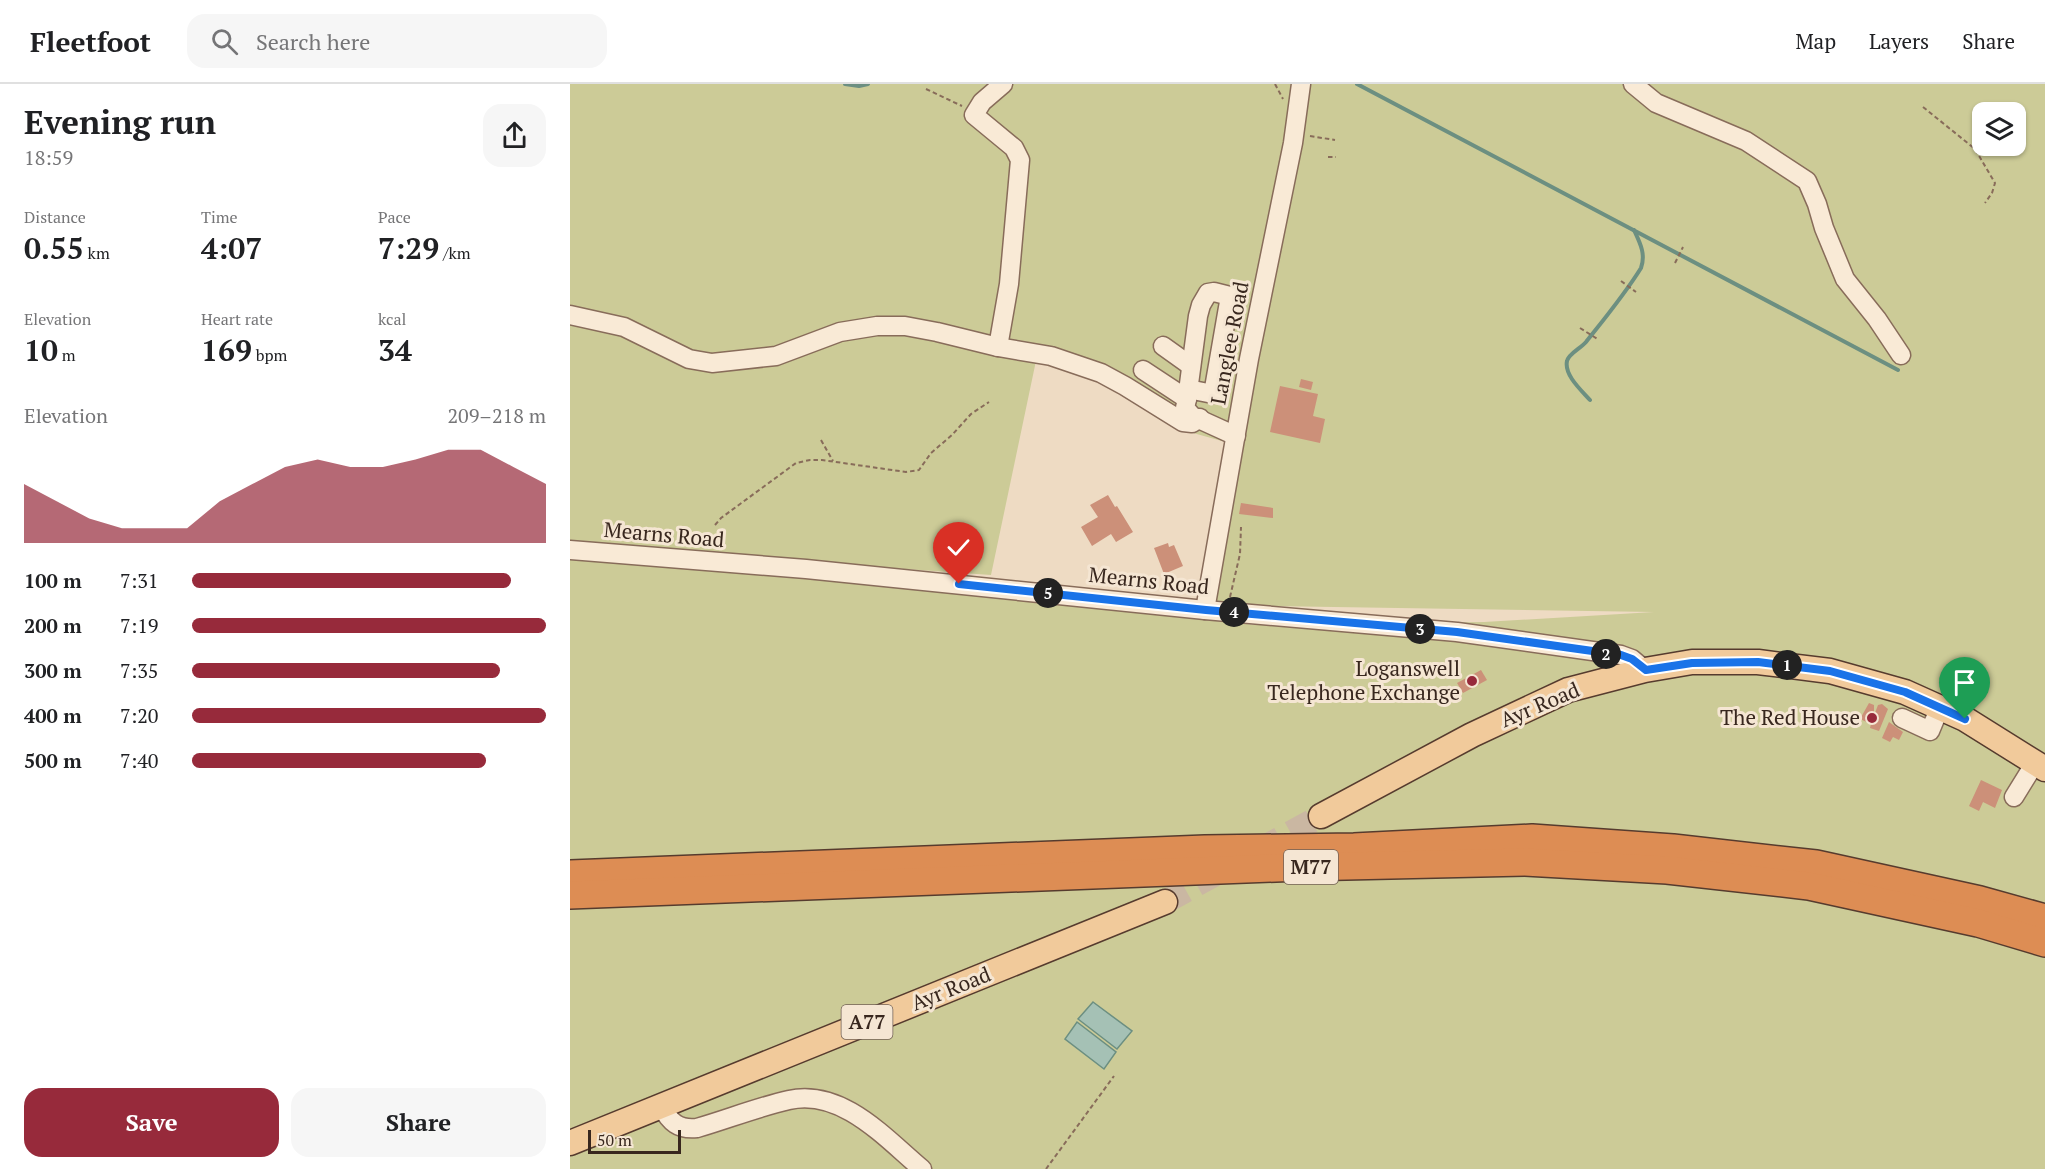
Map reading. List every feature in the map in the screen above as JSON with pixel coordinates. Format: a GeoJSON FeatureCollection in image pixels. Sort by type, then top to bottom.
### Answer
{"type":"FeatureCollection","features":[{"type":"Feature","properties":{"kind":"highway","name":"M77"},"geometry":{"type":"LineString","coordinates":[[570,874],[1205,849],[1354,847],[1532,838],[1672,848],[1816,864],[1980,900],[2045,918]]}},
{"type":"Feature","properties":{"kind":"highway","name":"M77"},"geometry":{"type":"LineString","coordinates":[[570,895],[1301,867],[1525,862],[1667,870],[1809,886],[1978,922],[2045,943]]}},
{"type":"Feature","properties":{"kind":"main road","name":"Ayr Road"},"geometry":{"type":"LineString","coordinates":[[1321,816],[1472,735],[1568,690],[1646,670],[1692,663],[1758,662],[1830,671],[1905,692],[1965,719],[2040,766]]}},
{"type":"Feature","properties":{"kind":"main road","name":"Ayr Road"},"geometry":{"type":"LineString","coordinates":[[570,1143],[1165,902]]}},
{"type":"Feature","properties":{"kind":"street"},"geometry":{"type":"LineString","coordinates":[[998,347],[1009,284],[1020,160],[1014,148],[974,115],[982,102],[1004,84]]}},
{"type":"Feature","properties":{"kind":"street","name":"Langlee Road"},"geometry":{"type":"LineString","coordinates":[[1206,610],[1249,359],[1293,143],[1301,84]]}},
{"type":"Feature","properties":{"kind":"street"},"geometry":{"type":"LineString","coordinates":[[1633,84],[1656,103],[1754,146],[1807,181],[1845,279],[1878,319],[1901,355]]}},
{"type":"Feature","properties":{"kind":"street"},"geometry":{"type":"LineString","coordinates":[[1143,370],[1187,394],[1213,394],[1230,296],[1214,292],[1208,293],[1190,328],[1191,366],[1187,394],[1185,408],[1192,416],[1236,436]]}},
{"type":"Feature","properties":{"kind":"street"},"geometry":{"type":"LineString","coordinates":[[570,315],[624,327],[689,359],[712,363],[776,356],[840,332],[877,326],[905,326],[998,347],[1051,356],[1101,373],[1183,422],[1192,423],[1200,418]]}},
{"type":"Feature","properties":{"kind":"street"},"geometry":{"type":"LineString","coordinates":[[1163,346],[1191,366]]}},
{"type":"Feature","properties":{"kind":"street","name":"Mearns Road"},"geometry":{"type":"LineString","coordinates":[[570,550],[806,569],[1206,610],[1457,632],[1621,655],[1632,659],[1646,670]]}},
{"type":"Feature","properties":{"kind":"street"},"geometry":{"type":"LineString","coordinates":[[1902,718],[1930,731],[1940,707]]}},
{"type":"Feature","properties":{"kind":"street"},"geometry":{"type":"LineString","coordinates":[[2014,797],[2040,766]]}},
{"type":"Feature","properties":{"kind":"street"},"geometry":{"type":"LineString","coordinates":[[660,1106],[672,1122],[685,1129],[714,1123],[790,1099],[823,1100],[853,1113],[922,1169]]}},
{"type":"Feature","properties":{"kind":"path"},"geometry":{"type":"LineString","coordinates":[[926,89],[956,102],[974,115]]}},
{"type":"Feature","properties":{"kind":"path"},"geometry":{"type":"LineString","coordinates":[[1923,107],[1976,149],[1995,183],[1992,193],[1985,202]]}},
{"type":"Feature","properties":{"kind":"path"},"geometry":{"type":"LineString","coordinates":[[1311,136],[1335,140]]}},
{"type":"Feature","properties":{"kind":"path"},"geometry":{"type":"LineString","coordinates":[[1328,157],[1336,157]]}},
{"type":"Feature","properties":{"kind":"path"},"geometry":{"type":"LineString","coordinates":[[1676,262],[1683,247]]}},
{"type":"Feature","properties":{"kind":"path"},"geometry":{"type":"LineString","coordinates":[[1621,281],[1635,292]]}},
{"type":"Feature","properties":{"kind":"path"},"geometry":{"type":"LineString","coordinates":[[1582,329],[1599,340]]}},
{"type":"Feature","properties":{"kind":"path"},"geometry":{"type":"LineString","coordinates":[[715,525],[721,518],[796,464],[810,460],[833,461],[906,472],[919,470],[931,453],[971,414],[989,402]]}},
{"type":"Feature","properties":{"kind":"path"},"geometry":{"type":"LineString","coordinates":[[821,440],[833,461]]}},
{"type":"Feature","properties":{"kind":"path"},"geometry":{"type":"LineString","coordinates":[[1227,612],[1240,554],[1241,527]]}},
{"type":"Feature","properties":{"kind":"path"},"geometry":{"type":"LineString","coordinates":[[1046,1169],[1114,1076]]}},
{"type":"Feature","properties":{"kind":"shaded area"},"geometry":{"type":"Polygon","coordinates":[[[570,84],[2045,84],[2045,1169],[570,1169],[570,556],[1015,597],[1255,625],[1484,622],[1654,612],[1204,605],[1229,443],[1186,431],[1115,386],[1037,356],[991,575],[635,550],[570,540],[570,84]]]}},
{"type":"Feature","properties":{"kind":"shaded area"},"geometry":{"type":"Polygon","coordinates":[[[1093,1002],[1132,1031],[1117,1049],[1078,1019],[1093,1002]]]}},
{"type":"Feature","properties":{"kind":"shaded area"},"geometry":{"type":"Polygon","coordinates":[[[1077,1022],[1116,1052],[1104,1069],[1065,1039],[1077,1022]]]}},
{"type":"Feature","properties":{"kind":"building"},"geometry":{"type":"Polygon","coordinates":[[[1301,379],[1313,382],[1311,390],[1299,387],[1301,379]]]}},
{"type":"Feature","properties":{"kind":"building"},"geometry":{"type":"Polygon","coordinates":[[[1280,386],[1318,394],[1313,416],[1325,419],[1320,443],[1270,432],[1280,386]]]}},
{"type":"Feature","properties":{"kind":"building"},"geometry":{"type":"Polygon","coordinates":[[[1108,495],[1133,532],[1116,542],[1111,534],[1092,546],[1081,527],[1098,517],[1090,505],[1108,495]]]}},
{"type":"Feature","properties":{"kind":"building"},"geometry":{"type":"Polygon","coordinates":[[[1241,503],[1273,508],[1273,518],[1239,514],[1241,503]]]}},
{"type":"Feature","properties":{"kind":"building"},"geometry":{"type":"Polygon","coordinates":[[[1168,543],[1169,547],[1174,545],[1183,566],[1164,574],[1154,548],[1168,543]]]}},
{"type":"Feature","properties":{"kind":"building","name":"Loganswell Telephone Exchange"},"geometry":{"type":"Polygon","coordinates":[[[1481,670],[1487,680],[1463,693],[1457,683],[1481,670]]]}},
{"type":"Feature","properties":{"kind":"building","name":"The Red House"},"geometry":{"type":"Polygon","coordinates":[[[1869,703],[1874,705],[1875,713],[1878,705],[1882,704],[1888,709],[1879,731],[1870,728],[1871,724],[1860,719],[1869,703]]]}},
{"type":"Feature","properties":{"kind":"building"},"geometry":{"type":"Polygon","coordinates":[[[1889,722],[1903,732],[1899,740],[1893,737],[1890,742],[1882,738],[1889,722]]]}},
{"type":"Feature","properties":{"kind":"building"},"geometry":{"type":"Polygon","coordinates":[[[1981,780],[2002,790],[1995,808],[1983,802],[1979,811],[1969,806],[1981,780]]]}},
{"type":"Feature","properties":{"kind":"waterway"},"geometry":{"type":"LineString","coordinates":[[845,84],[859,86],[868,84]]}},
{"type":"Feature","properties":{"kind":"waterway"},"geometry":{"type":"LineString","coordinates":[[1357,84],[1898,370]]}},
{"type":"Feature","properties":{"kind":"waterway"},"geometry":{"type":"LineString","coordinates":[[1590,400],[1568,372],[1567,361],[1586,342],[1622,297],[1641,268],[1643,253],[1634,230]]}},
{"type":"Feature","properties":{"kind":"tunnel"},"geometry":{"type":"LineString","coordinates":[[1259,850],[1321,816]]}},
{"type":"Feature","properties":{"kind":"tunnel"},"geometry":{"type":"LineString","coordinates":[[1165,902],[1223,870]]}},
{"type":"Feature","properties":{"kind":"place","name":"Loganswell Telephone Exchange"},"geometry":{"type":"Point","coordinates":[1472,681]}},
{"type":"Feature","properties":{"kind":"place","name":"The Red House"},"geometry":{"type":"Point","coordinates":[1872,718]}},
{"type":"Feature","properties":{"kind":"route"},"geometry":{"type":"LineString","coordinates":[[959,584],[1206,610],[1457,632],[1621,655],[1632,659],[1646,670],[1692,663],[1758,662],[1830,671],[1905,692],[1965,719]]}}]}
